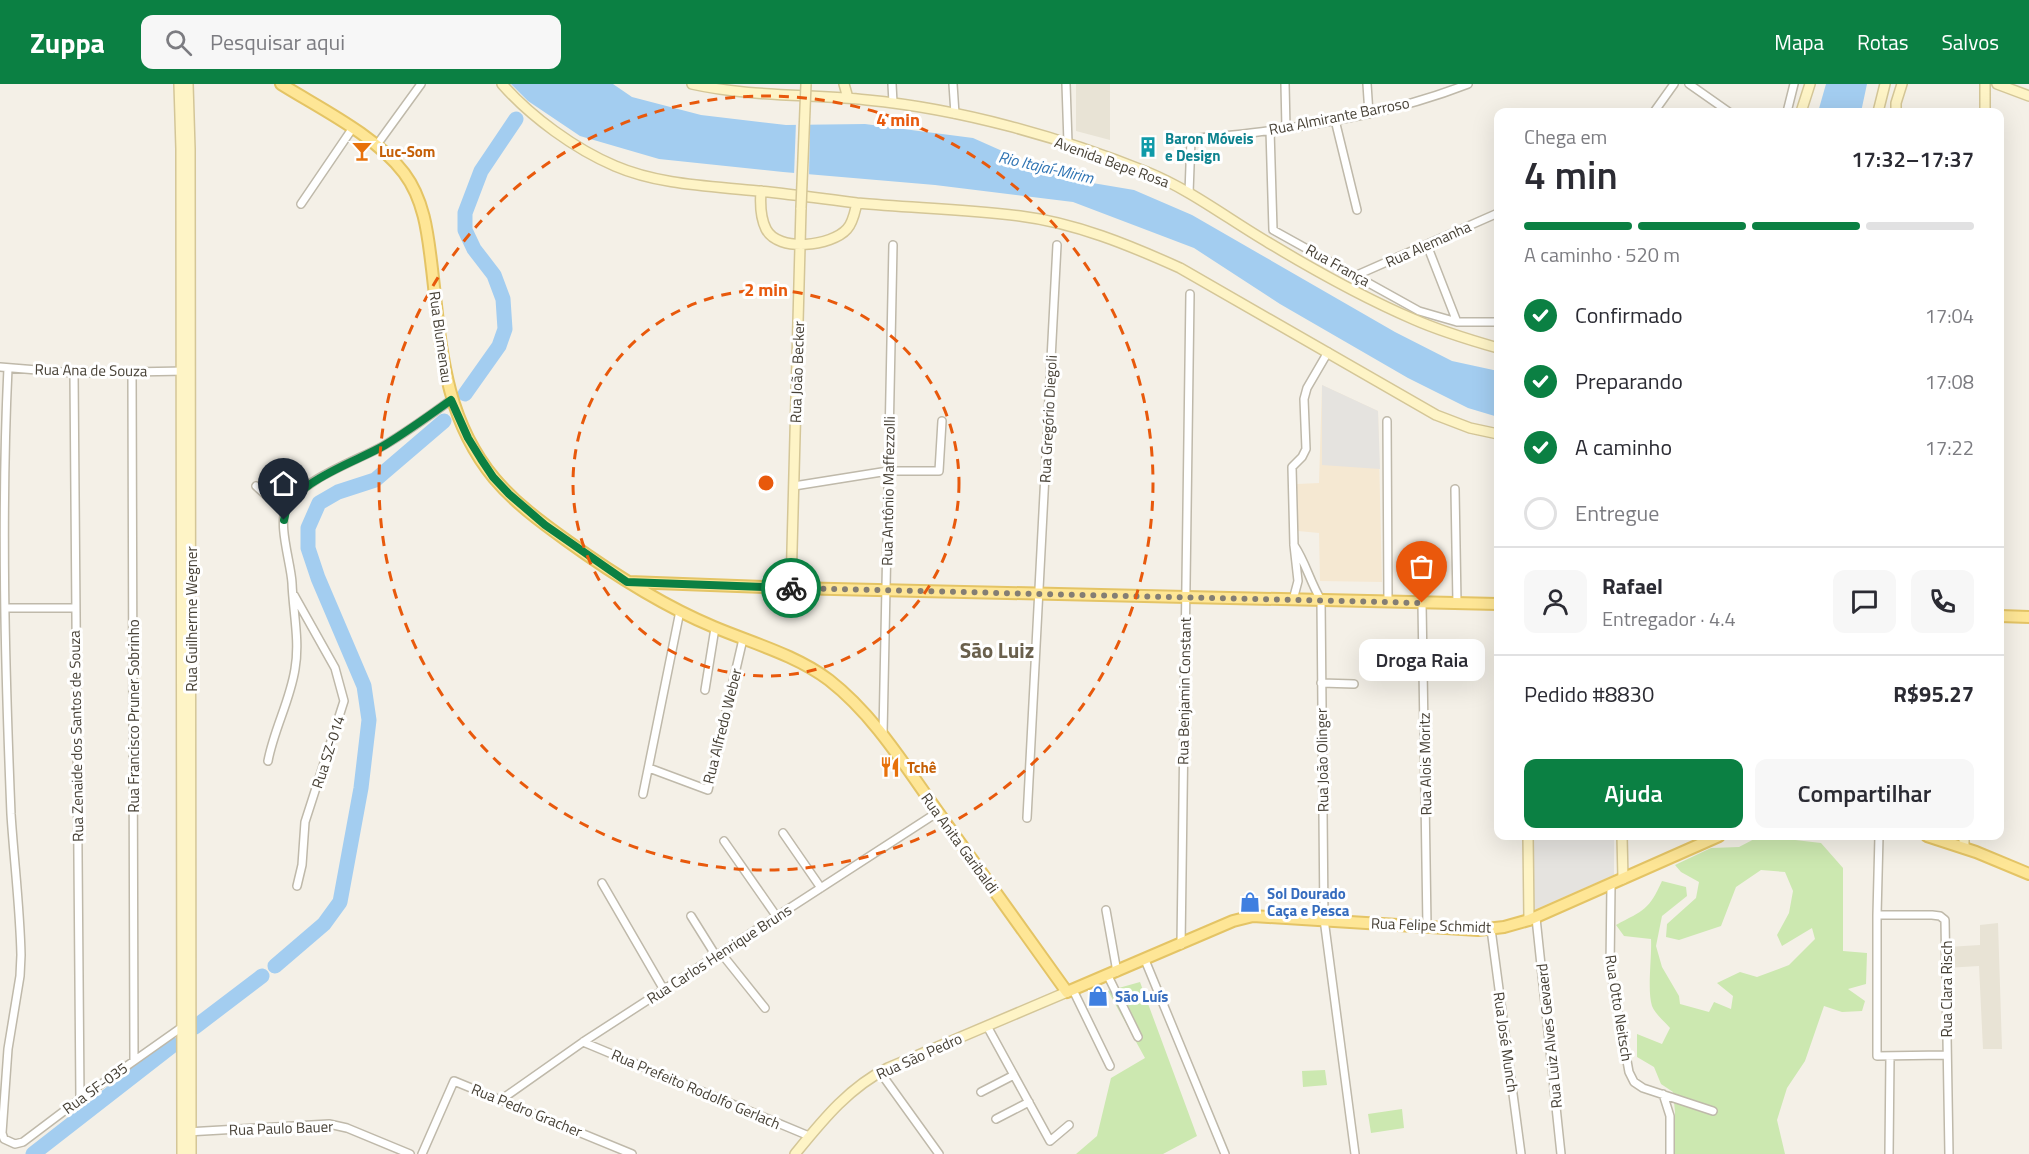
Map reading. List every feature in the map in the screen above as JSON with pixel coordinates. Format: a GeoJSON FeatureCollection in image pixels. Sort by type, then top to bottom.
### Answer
{"type":"FeatureCollection","features":[{"type":"Feature","properties":{"kind":"main road","name":"Rua Guilherme Wegner"},"geometry":{"type":"LineString","coordinates":[[179,84],[185,108]]}},
{"type":"Feature","properties":{"kind":"main road","name":"Rua Guilherme Wegner"},"geometry":{"type":"LineString","coordinates":[[188,84],[185,108],[186,1026],[187,1132],[191,1154]]}},
{"type":"Feature","properties":{"kind":"main road","name":"Rua Blumenau"},"geometry":{"type":"LineString","coordinates":[[281,84],[376,146],[406,176],[420,201],[424,217],[444,368],[451,400],[468,438],[493,477],[509,494],[545,525],[627,582]]}},
{"type":"Feature","properties":{"kind":"main road"},"geometry":{"type":"LineString","coordinates":[[502,84],[514,98],[550,128],[595,157],[617,167],[656,179],[857,203],[1021,216],[1081,229],[1137,248],[1180,268],[1436,415],[1470,428],[1494,433]]}},
{"type":"Feature","properties":{"kind":"main road","name":"Avenida Bepe Rosa"},"geometry":{"type":"LineString","coordinates":[[692,84],[723,90],[893,103],[955,114],[1068,143],[1148,172],[1189,193],[1276,247],[1396,311],[1436,328],[1494,347]]}},
{"type":"Feature","properties":{"kind":"main road"},"geometry":{"type":"LineString","coordinates":[[769,94],[772,84]]}},
{"type":"Feature","properties":{"kind":"main road","name":"Rua João Becker"},"geometry":{"type":"LineString","coordinates":[[791,588],[806,84]]}},
{"type":"Feature","properties":{"kind":"main road"},"geometry":{"type":"LineString","coordinates":[[844,84],[848,98]]}},
{"type":"Feature","properties":{"kind":"main road"},"geometry":{"type":"LineString","coordinates":[[1802,108],[1810,84]]}},
{"type":"Feature","properties":{"kind":"main road"},"geometry":{"type":"LineString","coordinates":[[1879,108],[1885,84]]}},
{"type":"Feature","properties":{"kind":"main road"},"geometry":{"type":"LineString","coordinates":[[1897,108],[1902,84]]}},
{"type":"Feature","properties":{"kind":"main road"},"geometry":{"type":"LineString","coordinates":[[1985,84],[1985,108]]}},
{"type":"Feature","properties":{"kind":"main road"},"geometry":{"type":"LineString","coordinates":[[1998,84],[2029,96]]}},
{"type":"Feature","properties":{"kind":"main road"},"geometry":{"type":"LineString","coordinates":[[761,191],[762,216],[769,234],[779,241],[800,244],[835,239],[849,228],[857,203]]}},
{"type":"Feature","properties":{"kind":"main road"},"geometry":{"type":"LineString","coordinates":[[627,582],[791,588],[1494,604]]}},
{"type":"Feature","properties":{"kind":"main road","name":"Rua Anita Garibaldi"},"geometry":{"type":"LineString","coordinates":[[627,582],[715,628],[798,662],[829,680],[863,713],[883,737],[1070,991]]}},
{"type":"Feature","properties":{"kind":"main road"},"geometry":{"type":"LineString","coordinates":[[663,602],[658,592],[664,583]]}},
{"type":"Feature","properties":{"kind":"main road"},"geometry":{"type":"LineString","coordinates":[[2004,616],[2029,617]]}},
{"type":"Feature","properties":{"kind":"main road"},"geometry":{"type":"LineString","coordinates":[[1528,840],[1532,919]]}},
{"type":"Feature","properties":{"kind":"main road"},"geometry":{"type":"LineString","coordinates":[[1622,840],[1623,879]]}},
{"type":"Feature","properties":{"kind":"main road","name":"Rua Felipe Schmidt"},"geometry":{"type":"LineString","coordinates":[[1070,991],[1244,917],[1263,915],[1491,929],[1532,919],[1708,840]]}},
{"type":"Feature","properties":{"kind":"main road"},"geometry":{"type":"LineString","coordinates":[[1940,840],[2029,874]]}},
{"type":"Feature","properties":{"kind":"main road"},"geometry":{"type":"LineString","coordinates":[[1964,840],[1964,848]]}},
{"type":"Feature","properties":{"kind":"main road","name":"Rua São Pedro"},"geometry":{"type":"LineString","coordinates":[[795,1154],[844,1098],[880,1072],[1070,991]]}},
{"type":"Feature","properties":{"kind":"main road","name":"Rua Guilherme Wegner"},"geometry":{"type":"LineString","coordinates":[[182,1154],[187,1132]]}},
{"type":"Feature","properties":{"kind":"street"},"geometry":{"type":"LineString","coordinates":[[376,146],[421,84]]}},
{"type":"Feature","properties":{"kind":"street"},"geometry":{"type":"LineString","coordinates":[[892,84],[893,103]]}},
{"type":"Feature","properties":{"kind":"street"},"geometry":{"type":"LineString","coordinates":[[954,84],[955,114]]}},
{"type":"Feature","properties":{"kind":"street"},"geometry":{"type":"LineString","coordinates":[[1066,84],[1068,143]]}},
{"type":"Feature","properties":{"kind":"street"},"geometry":{"type":"LineString","coordinates":[[1285,84],[1286,128]]}},
{"type":"Feature","properties":{"kind":"street"},"geometry":{"type":"LineString","coordinates":[[1366,84],[1369,114]]}},
{"type":"Feature","properties":{"kind":"street","name":"Rua Almirante Barroso"},"geometry":{"type":"LineString","coordinates":[[1189,193],[1191,139],[1286,128],[1369,114],[1438,95],[1468,84]]}},
{"type":"Feature","properties":{"kind":"street"},"geometry":{"type":"LineString","coordinates":[[1657,108],[1674,84]]}},
{"type":"Feature","properties":{"kind":"street"},"geometry":{"type":"LineString","coordinates":[[1689,84],[1723,108]]}},
{"type":"Feature","properties":{"kind":"street"},"geometry":{"type":"LineString","coordinates":[[1788,108],[1794,84]]}},
{"type":"Feature","properties":{"kind":"street"},"geometry":{"type":"LineString","coordinates":[[1335,120],[1357,210]]}},
{"type":"Feature","properties":{"kind":"street"},"geometry":{"type":"LineString","coordinates":[[301,204],[352,129]]}},
{"type":"Feature","properties":{"kind":"street","name":"Rua França"},"geometry":{"type":"LineString","coordinates":[[1270,130],[1273,230],[1419,311],[1457,322],[1494,322]]}},
{"type":"Feature","properties":{"kind":"street","name":"Rua Alemanha"},"geometry":{"type":"LineString","coordinates":[[1357,275],[1494,215]]}},
{"type":"Feature","properties":{"kind":"street","name":"Rua Antônio Maffezzolli"},"geometry":{"type":"LineString","coordinates":[[883,737],[893,245]]}},
{"type":"Feature","properties":{"kind":"street","name":"Rua Gregório Diegoli"},"geometry":{"type":"LineString","coordinates":[[1027,819],[1057,245]]}},
{"type":"Feature","properties":{"kind":"street"},"geometry":{"type":"LineString","coordinates":[[1427,245],[1457,322]]}},
{"type":"Feature","properties":{"kind":"street","name":"Rua Benjamin Constant"},"geometry":{"type":"LineString","coordinates":[[1181,945],[1190,294]]}},
{"type":"Feature","properties":{"kind":"street"},"geometry":{"type":"LineString","coordinates":[[1293,600],[1298,581],[1294,545],[1292,467],[1306,449],[1304,399],[1307,388],[1328,352]]}},
{"type":"Feature","properties":{"kind":"street"},"geometry":{"type":"LineString","coordinates":[[4,367],[6,608],[75,608]]}},
{"type":"Feature","properties":{"kind":"street","name":"Rua Ana de Souza"},"geometry":{"type":"LineString","coordinates":[[4,367],[74,373],[186,371]]}},
{"type":"Feature","properties":{"kind":"street","name":"Rua Francisco Pruner Sobrinho"},"geometry":{"type":"LineString","coordinates":[[132,372],[134,1059]]}},
{"type":"Feature","properties":{"kind":"street","name":"Rua Zenaide dos Santos de Souza"},"geometry":{"type":"LineString","coordinates":[[74,373],[80,1099]]}},
{"type":"Feature","properties":{"kind":"street"},"geometry":{"type":"LineString","coordinates":[[268,761],[296,667],[297,647],[291,569],[284,531],[285,512],[292,500],[309,486],[390,442],[451,400]]}},
{"type":"Feature","properties":{"kind":"street"},"geometry":{"type":"LineString","coordinates":[[794,486],[888,471],[939,471],[942,421]]}},
{"type":"Feature","properties":{"kind":"street"},"geometry":{"type":"LineString","coordinates":[[1387,421],[1388,602]]}},
{"type":"Feature","properties":{"kind":"street"},"geometry":{"type":"LineString","coordinates":[[256,486],[285,512]]}},
{"type":"Feature","properties":{"kind":"street"},"geometry":{"type":"LineString","coordinates":[[1455,489],[1457,603]]}},
{"type":"Feature","properties":{"kind":"street"},"geometry":{"type":"LineString","coordinates":[[1294,545],[1304,560],[1310,581],[1321,600]]}},
{"type":"Feature","properties":{"kind":"street","name":"Rua SZ-014"},"geometry":{"type":"LineString","coordinates":[[292,593],[335,668],[344,701],[305,822],[302,865],[297,886]]}},
{"type":"Feature","properties":{"kind":"street","name":"Rua João Olinger"},"geometry":{"type":"LineString","coordinates":[[1321,600],[1324,919],[1355,1154]]}},
{"type":"Feature","properties":{"kind":"street","name":"Rua Alois Moritz"},"geometry":{"type":"LineString","coordinates":[[1422,603],[1428,926]]}},
{"type":"Feature","properties":{"kind":"street","name":"Rua SF-035"},"geometry":{"type":"LineString","coordinates":[[6,608],[11,810],[21,955],[4,1090],[2,1133],[4,1139],[15,1144],[23,1142],[134,1059],[186,1026]]}},
{"type":"Feature","properties":{"kind":"street"},"geometry":{"type":"LineString","coordinates":[[643,794],[680,611]]}},
{"type":"Feature","properties":{"kind":"street"},"geometry":{"type":"LineString","coordinates":[[705,690],[715,628]]}},
{"type":"Feature","properties":{"kind":"street","name":"Rua Alfredo Weber"},"geometry":{"type":"LineString","coordinates":[[649,768],[708,790],[743,639]]}},
{"type":"Feature","properties":{"kind":"street"},"geometry":{"type":"LineString","coordinates":[[1321,683],[1354,684]]}},
{"type":"Feature","properties":{"kind":"street","name":"Rua Carlos Henrique Bruns"},"geometry":{"type":"LineString","coordinates":[[502,1099],[583,1042],[938,812]]}},
{"type":"Feature","properties":{"kind":"street"},"geometry":{"type":"LineString","coordinates":[[783,833],[821,888]]}},
{"type":"Feature","properties":{"kind":"street"},"geometry":{"type":"LineString","coordinates":[[1879,840],[1877,1056],[1946,1055],[1949,1154]]}},
{"type":"Feature","properties":{"kind":"street"},"geometry":{"type":"LineString","coordinates":[[724,841],[777,917]]}},
{"type":"Feature","properties":{"kind":"street"},"geometry":{"type":"LineString","coordinates":[[602,883],[664,990]]}},
{"type":"Feature","properties":{"kind":"street","name":"Rua Otto Neitsch"},"geometry":{"type":"LineString","coordinates":[[1611,885],[1610,967],[1629,1072],[1634,1082],[1643,1088],[1713,1111]]}},
{"type":"Feature","properties":{"kind":"street"},"geometry":{"type":"LineString","coordinates":[[1106,910],[1112,974],[1137,1037]]}},
{"type":"Feature","properties":{"kind":"street","name":"Rua Clara Risch"},"geometry":{"type":"LineString","coordinates":[[1877,915],[1932,915],[1940,916],[1945,920],[1946,1055]]}},
{"type":"Feature","properties":{"kind":"street"},"geometry":{"type":"LineString","coordinates":[[691,916],[718,954],[765,1008]]}},
{"type":"Feature","properties":{"kind":"street","name":"Rua Luiz Alves Gevaerd"},"geometry":{"type":"LineString","coordinates":[[1532,919],[1561,1154]]}},
{"type":"Feature","properties":{"kind":"street","name":"Rua José Munch"},"geometry":{"type":"LineString","coordinates":[[1491,929],[1521,1154]]}},
{"type":"Feature","properties":{"kind":"street"},"geometry":{"type":"LineString","coordinates":[[1145,960],[1225,1154]]}},
{"type":"Feature","properties":{"kind":"street"},"geometry":{"type":"LineString","coordinates":[[1070,991],[1110,1066]]}},
{"type":"Feature","properties":{"kind":"street"},"geometry":{"type":"LineString","coordinates":[[987,1026],[1050,1141],[1069,1125]]}},
{"type":"Feature","properties":{"kind":"street","name":"Rua Prefeito Rodolfo Gerlach"},"geometry":{"type":"LineString","coordinates":[[583,1042],[809,1136]]}},
{"type":"Feature","properties":{"kind":"street"},"geometry":{"type":"LineString","coordinates":[[1889,1154],[1890,1056]]}},
{"type":"Feature","properties":{"kind":"street"},"geometry":{"type":"LineString","coordinates":[[880,1072],[939,1154]]}},
{"type":"Feature","properties":{"kind":"street"},"geometry":{"type":"LineString","coordinates":[[981,1092],[1014,1075]]}},
{"type":"Feature","properties":{"kind":"street","name":"Rua Pedro Gracher"},"geometry":{"type":"LineString","coordinates":[[422,1154],[454,1081],[632,1154]]}},
{"type":"Feature","properties":{"kind":"street"},"geometry":{"type":"LineString","coordinates":[[1663,1094],[1670,1116],[1670,1154]]}},
{"type":"Feature","properties":{"kind":"street"},"geometry":{"type":"LineString","coordinates":[[996,1119],[1029,1102]]}},
{"type":"Feature","properties":{"kind":"street","name":"Rua Paulo Bauer"},"geometry":{"type":"LineString","coordinates":[[187,1132],[329,1124],[347,1128],[410,1154]]}},
{"type":"Feature","properties":{"kind":"shaded area"},"geometry":{"type":"Polygon","coordinates":[[[1076,84],[1110,84],[1110,140],[1076,131],[1076,84]]]}},
{"type":"Feature","properties":{"kind":"shaded area"},"geometry":{"type":"Polygon","coordinates":[[[1322,385],[1378,411],[1382,582],[1320,581],[1319,533],[1298,531],[1297,484],[1319,483],[1322,385]]]}},
{"type":"Feature","properties":{"kind":"shaded area"},"geometry":{"type":"Polygon","coordinates":[[[1322,385],[1378,411],[1380,469],[1322,465],[1322,385]]]}},
{"type":"Feature","properties":{"kind":"shaded area"},"geometry":{"type":"Polygon","coordinates":[[[1534,840],[1614,840],[1614,875],[1534,910],[1534,840]]]}},
{"type":"Feature","properties":{"kind":"shaded area"},"geometry":{"type":"Polygon","coordinates":[[[1998,923],[2002,1049],[1983,1049],[1979,966],[1946,968],[1947,947],[1980,945],[1980,925],[1998,923]]]}},
{"type":"Feature","properties":{"kind":"green space"},"geometry":{"type":"Polygon","coordinates":[[[1752,840],[1795,840],[1821,843],[1843,868],[1843,951],[1867,953],[1866,984],[1848,989],[1865,1001],[1862,1011],[1842,1012],[1824,1006],[1805,1061],[1787,1088],[1777,1120],[1785,1154],[1675,1154],[1673,1092],[1661,1084],[1654,1067],[1637,1057],[1637,1034],[1662,1044],[1670,1028],[1652,1006],[1651,939],[1624,936],[1616,925],[1645,908],[1662,881],[1686,887],[1687,896],[1662,916],[1656,946],[1662,967],[1679,996],[1680,1004],[1709,1012],[1714,1002],[1731,1009],[1733,996],[1717,983],[1740,972],[1757,977],[1789,965],[1815,939],[1812,928],[1782,946],[1777,935],[1789,913],[1793,891],[1785,872],[1761,870],[1736,887],[1721,926],[1679,940],[1666,937],[1667,924],[1696,898],[1699,882],[1681,872],[1675,865],[1711,848],[1739,847],[1752,840]]]}},
{"type":"Feature","properties":{"kind":"green space"},"geometry":{"type":"Polygon","coordinates":[[[1140,982],[1197,1136],[1163,1154],[1076,1154],[1097,1136],[1111,1078],[1145,1058],[1108,991],[1140,982]]]}},
{"type":"Feature","properties":{"kind":"green space"},"geometry":{"type":"Polygon","coordinates":[[[1325,1070],[1327,1085],[1303,1087],[1302,1071],[1325,1070]]]}},
{"type":"Feature","properties":{"kind":"green space"},"geometry":{"type":"Polygon","coordinates":[[[1402,1109],[1404,1128],[1371,1133],[1368,1114],[1402,1109]]]}},
{"type":"Feature","properties":{"kind":"water"},"geometry":{"type":"Polygon","coordinates":[[[511,84],[613,84],[632,97],[701,115],[786,125],[865,124],[973,138],[1063,178],[1134,190],[1192,215],[1395,332],[1452,361],[1494,370],[1494,416],[1468,408],[1408,378],[1280,304],[1194,248],[1073,202],[935,185],[659,159],[580,136],[528,101],[511,84]]]}},
{"type":"Feature","properties":{"kind":"water"},"geometry":{"type":"Polygon","coordinates":[[[1826,84],[1867,84],[1862,108],[1819,108],[1826,84]]]}},
{"type":"Feature","properties":{"kind":"pier"},"geometry":{"type":"Polygon","coordinates":[[[810,121],[809,177],[794,176],[796,122],[810,121]]]}},
{"type":"Feature","properties":{"kind":"waterway"},"geometry":{"type":"LineString","coordinates":[[465,394],[499,346],[505,329],[503,299],[494,275],[474,249],[465,230],[465,213],[481,171],[516,119]]}},
{"type":"Feature","properties":{"kind":"waterway"},"geometry":{"type":"LineString","coordinates":[[275,966],[324,924],[340,902],[361,788],[369,720],[364,686],[318,578],[308,548],[308,528],[319,503],[338,492],[375,480],[444,421]]}},
{"type":"Feature","properties":{"kind":"waterway"},"geometry":{"type":"LineString","coordinates":[[195,1027],[262,976]]}},
{"type":"Feature","properties":{"kind":"waterway"},"geometry":{"type":"LineString","coordinates":[[33,1154],[173,1045]]}},
{"type":"Feature","properties":{"kind":"way so far"},"geometry":{"type":"LineString","coordinates":[[791,588],[1422,603]]}},
{"type":"Feature","properties":{"kind":"place","name":"Baron Móveis e Design"},"geometry":{"type":"Point","coordinates":[1148,147]}},
{"type":"Feature","properties":{"kind":"place","name":"Luc-Som"},"geometry":{"type":"Point","coordinates":[362,151]}},
{"type":"Feature","properties":{"kind":"place","name":"Droga Raia"},"geometry":{"type":"Point","coordinates":[1422,603]}},
{"type":"Feature","properties":{"kind":"place","name":"Tchê"},"geometry":{"type":"Point","coordinates":[890,767]}},
{"type":"Feature","properties":{"kind":"place","name":"Sol Dourado Caça e Pesca"},"geometry":{"type":"Point","coordinates":[1250,902]}},
{"type":"Feature","properties":{"kind":"place","name":"São Luís"},"geometry":{"type":"Point","coordinates":[1098,996]}},
{"type":"Feature","properties":{"kind":"district","name":"São Luiz"},"geometry":{"type":"Point","coordinates":[997,650]}},
{"type":"Feature","properties":{"kind":"route"},"geometry":{"type":"LineString","coordinates":[[284,520],[287,506],[309,486],[382,447],[451,400],[468,438],[493,477],[509,494],[545,525],[627,582],[791,588]]}},
{"type":"Feature","properties":{"kind":"water label","name":"Rio Itajaí-Mirim"},"geometry":{"type":"Point","coordinates":[1046,167]}}]}
